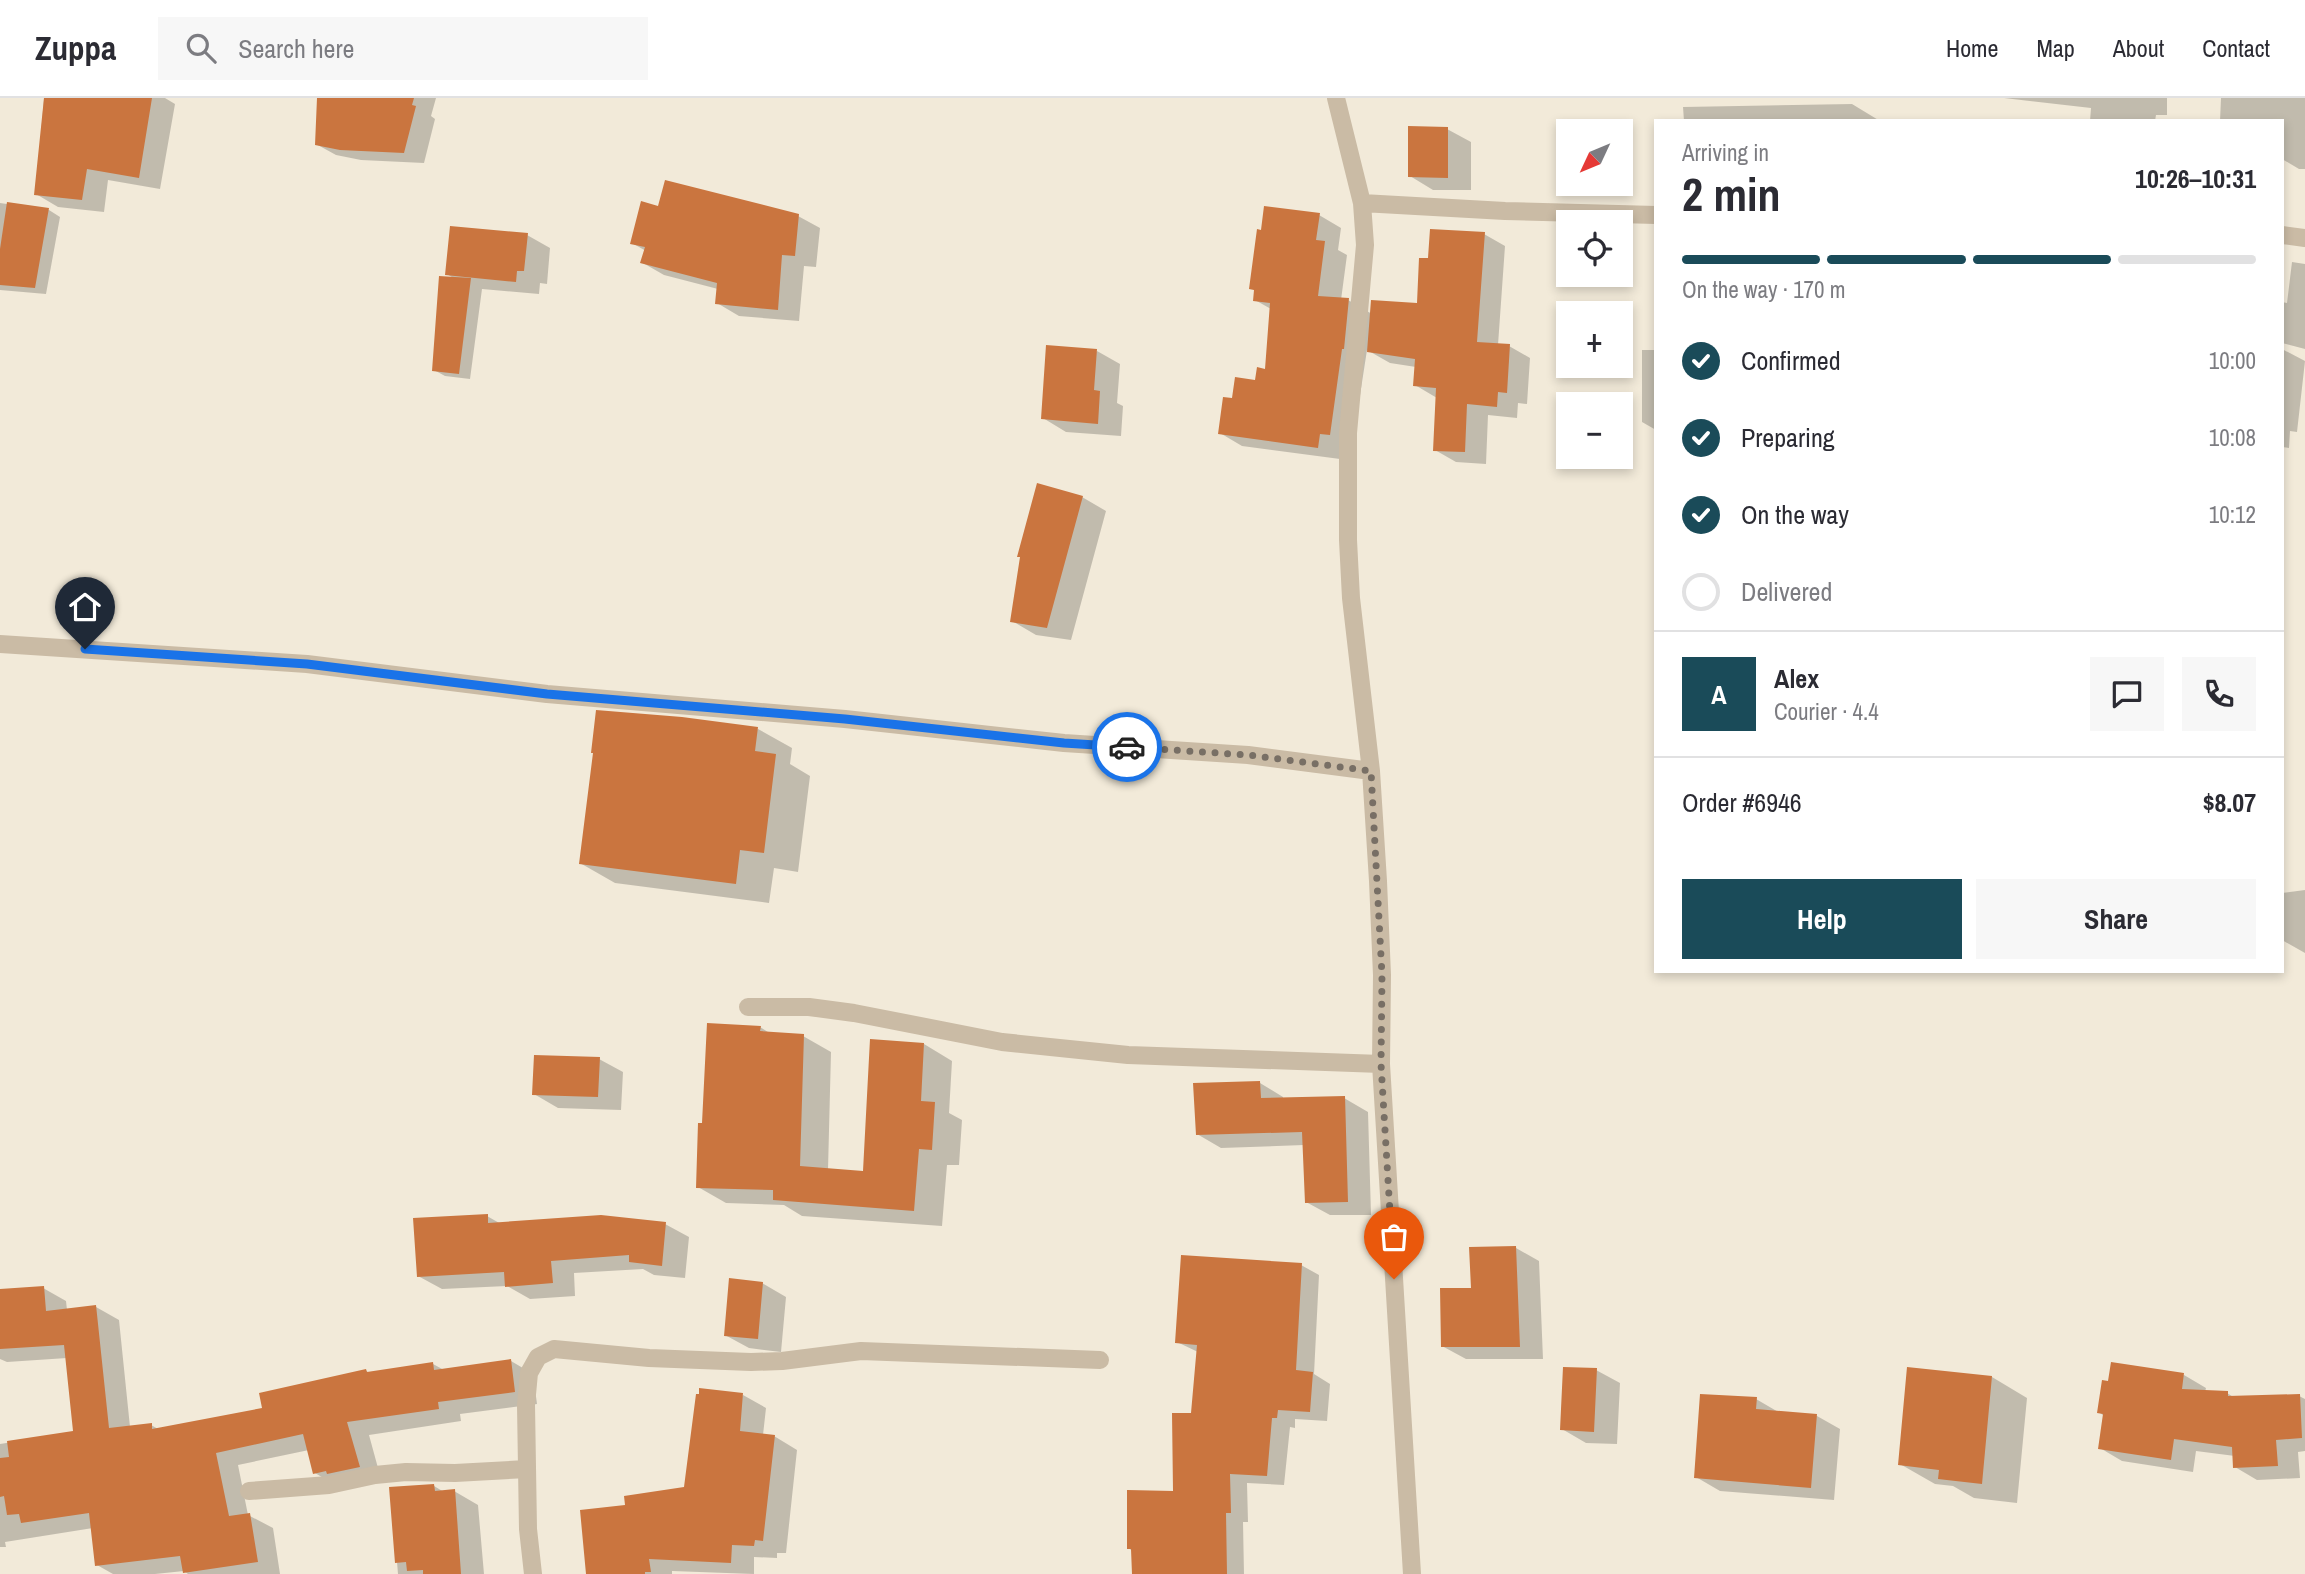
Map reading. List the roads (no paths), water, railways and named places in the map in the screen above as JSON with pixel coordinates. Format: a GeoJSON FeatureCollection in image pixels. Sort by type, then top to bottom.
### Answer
{"type":"FeatureCollection","features":[{"type":"Feature","properties":{"kind":"street"},"geometry":{"type":"LineString","coordinates":[[1336,98],[1362,203],[1365,245],[1349,433],[1348,540],[1371,771],[1381,948],[1381,1064],[1412,1574]]}},
{"type":"Feature","properties":{"kind":"street"},"geometry":{"type":"LineString","coordinates":[[1362,203],[1505,211],[1654,215]]}},
{"type":"Feature","properties":{"kind":"street"},"geometry":{"type":"LineString","coordinates":[[2284,235],[2305,238]]}},
{"type":"Feature","properties":{"kind":"street"},"geometry":{"type":"LineString","coordinates":[[0,643],[307,664],[547,694],[845,719],[1064,743],[1248,755],[1371,771]]}},
{"type":"Feature","properties":{"kind":"street"},"geometry":{"type":"LineString","coordinates":[[748,1007],[809,1007],[855,1013],[1002,1042],[1086,1052],[1381,1064]]}},
{"type":"Feature","properties":{"kind":"street"},"geometry":{"type":"LineString","coordinates":[[533,1574],[528,1529],[526,1405],[529,1373],[538,1357],[554,1349],[649,1358],[751,1362],[861,1352],[1100,1360]]}},
{"type":"Feature","properties":{"kind":"street"},"geometry":{"type":"LineString","coordinates":[[249,1491],[329,1485],[374,1475],[406,1472],[455,1473],[527,1469]]}}]}
